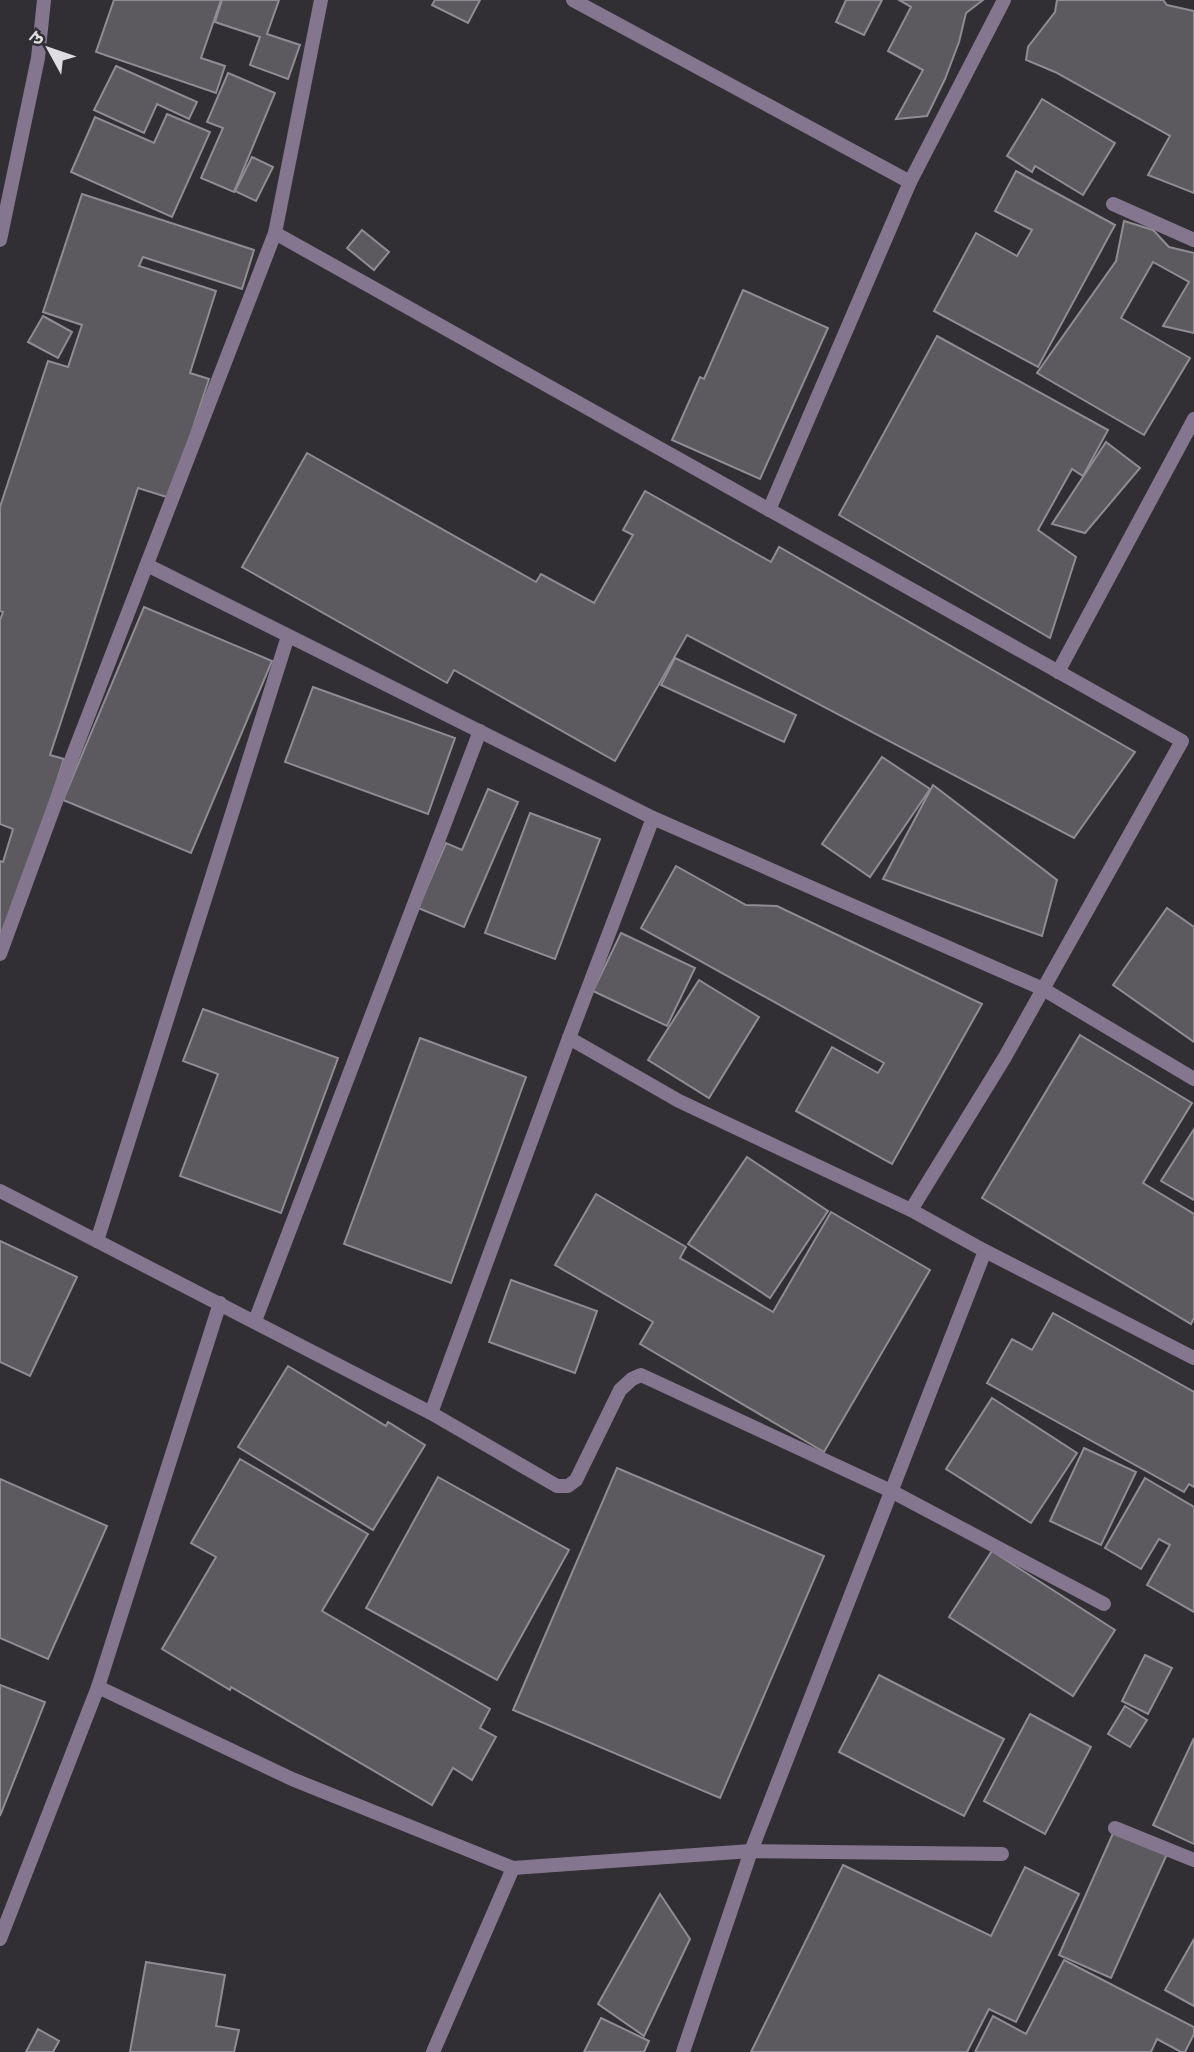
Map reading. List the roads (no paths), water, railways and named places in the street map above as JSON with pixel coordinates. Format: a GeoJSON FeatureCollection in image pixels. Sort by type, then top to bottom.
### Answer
{"type":"FeatureCollection","features":[{"type":"Feature","properties":{"kind":"street"},"geometry":{"type":"LineString","coordinates":[[0,240],[38,58],[44,0]]}},
{"type":"Feature","properties":{"kind":"street"},"geometry":{"type":"LineString","coordinates":[[0,954],[73,755],[275,233],[320,0]]}},
{"type":"Feature","properties":{"kind":"street"},"geometry":{"type":"LineString","coordinates":[[573,0],[910,182]]}},
{"type":"Feature","properties":{"kind":"street"},"geometry":{"type":"LineString","coordinates":[[769,510],[910,182],[1004,0]]}},
{"type":"Feature","properties":{"kind":"street"},"geometry":{"type":"LineString","coordinates":[[1113,204],[1194,240]]}},
{"type":"Feature","properties":{"kind":"street"},"geometry":{"type":"LineString","coordinates":[[275,233],[1182,741],[1005,1057],[911,1210]]}},
{"type":"Feature","properties":{"kind":"street"},"geometry":{"type":"LineString","coordinates":[[1058,672],[1193,421]]}},
{"type":"Feature","properties":{"kind":"street"},"geometry":{"type":"LineString","coordinates":[[147,565],[653,818],[1043,989],[1194,1079]]}},
{"type":"Feature","properties":{"kind":"street"},"geometry":{"type":"LineString","coordinates":[[97,1241],[288,636]]}},
{"type":"Feature","properties":{"kind":"street"},"geometry":{"type":"LineString","coordinates":[[255,1321],[480,731]]}},
{"type":"Feature","properties":{"kind":"street"},"geometry":{"type":"LineString","coordinates":[[431,1413],[653,818]]}},
{"type":"Feature","properties":{"kind":"street"},"geometry":{"type":"LineString","coordinates":[[569,1038],[678,1101],[911,1210],[1194,1358]]}},
{"type":"Feature","properties":{"kind":"street"},"geometry":{"type":"LineString","coordinates":[[0,1192],[431,1413],[557,1486],[568,1486],[576,1480],[620,1390],[641,1375],[891,1491],[1104,1604]]}},
{"type":"Feature","properties":{"kind":"street"},"geometry":{"type":"LineString","coordinates":[[683,2052],[751,1851],[985,1251]]}},
{"type":"Feature","properties":{"kind":"street"},"geometry":{"type":"LineString","coordinates":[[0,1939],[98,1688],[220,1303]]}},
{"type":"Feature","properties":{"kind":"street"},"geometry":{"type":"LineString","coordinates":[[98,1688],[292,1779],[513,1868],[751,1851],[1002,1854]]}},
{"type":"Feature","properties":{"kind":"street"},"geometry":{"type":"LineString","coordinates":[[1115,1828],[1194,1860]]}},
{"type":"Feature","properties":{"kind":"street"},"geometry":{"type":"LineString","coordinates":[[433,2052],[513,1868]]}}]}
